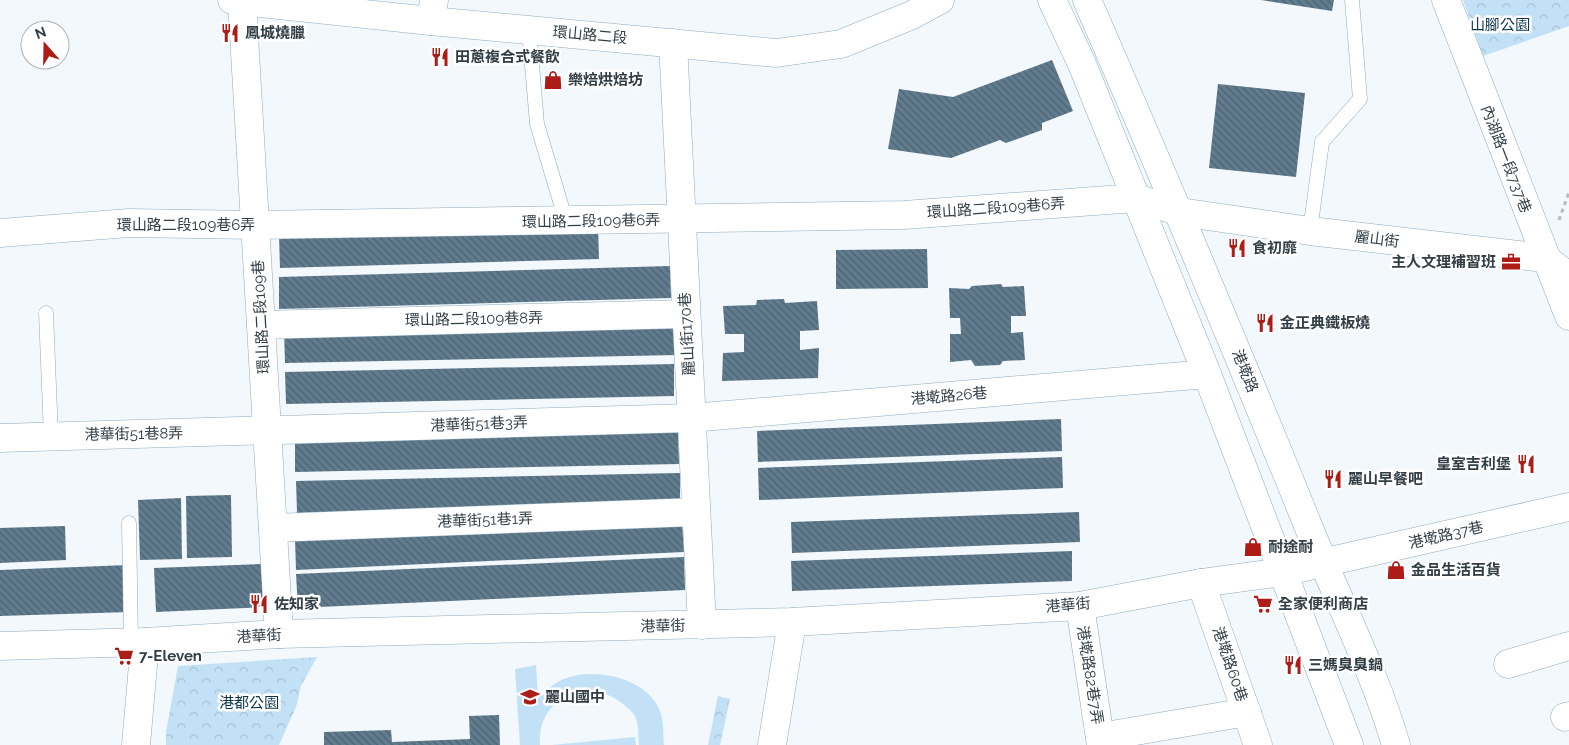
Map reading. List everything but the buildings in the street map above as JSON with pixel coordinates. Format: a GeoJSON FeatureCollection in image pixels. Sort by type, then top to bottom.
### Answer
{"type":"FeatureCollection","features":[{"type":"Feature","properties":{"kind":"street","name":"環山路二段"},"geometry":{"type":"LineString","coordinates":[[237,0],[433,11],[528,30],[776,53],[841,44],[912,15],[940,0]]}},
{"type":"Feature","properties":{"kind":"street","name":"環山路二段109巷"},"geometry":{"type":"LineString","coordinates":[[237,0],[255,225],[279,634]]}},
{"type":"Feature","properties":{"kind":"street"},"geometry":{"type":"LineString","coordinates":[[1052,0],[1082,64],[1207,374],[1349,745]]}},
{"type":"Feature","properties":{"kind":"street","name":"港墘路"},"geometry":{"type":"LineString","coordinates":[[1087,0],[1180,212],[1323,563],[1386,710],[1396,745]]}},
{"type":"Feature","properties":{"kind":"street","name":"內湖路一段737巷"},"geometry":{"type":"LineString","coordinates":[[1446,0],[1569,316]]}},
{"type":"Feature","properties":{"kind":"street","name":"麗山街170巷"},"geometry":{"type":"LineString","coordinates":[[673,43],[702,625]]}},
{"type":"Feature","properties":{"kind":"street","name":"環山路二段109巷6弄"},"geometry":{"type":"LineString","coordinates":[[0,233],[129,223],[255,225],[682,220],[904,215],[1136,198],[1180,212]]}},
{"type":"Feature","properties":{"kind":"street","name":"麗山街"},"geometry":{"type":"LineString","coordinates":[[1180,212],[1310,231],[1545,258]]}},
{"type":"Feature","properties":{"kind":"street"},"geometry":{"type":"LineString","coordinates":[[1545,258],[1569,277]]}},
{"type":"Feature","properties":{"kind":"street","name":"環山路二段109巷8弄"},"geometry":{"type":"LineString","coordinates":[[261,325],[686,314]]}},
{"type":"Feature","properties":{"kind":"street","name":"港墘路26巷"},"geometry":{"type":"LineString","coordinates":[[692,418],[1207,374]]}},
{"type":"Feature","properties":{"kind":"street","name":"港華街51巷3弄"},"geometry":{"type":"LineString","coordinates":[[267,431],[692,418]]}},
{"type":"Feature","properties":{"kind":"street","name":"港華街51巷8弄"},"geometry":{"type":"LineString","coordinates":[[0,438],[267,431]]}},
{"type":"Feature","properties":{"kind":"street","name":"港墘路37巷"},"geometry":{"type":"LineString","coordinates":[[1323,563],[1569,507]]}},
{"type":"Feature","properties":{"kind":"street","name":"港華街51巷1弄"},"geometry":{"type":"LineString","coordinates":[[273,528],[696,512]]}},
{"type":"Feature","properties":{"kind":"street","name":"港華街"},"geometry":{"type":"LineString","coordinates":[[0,646],[138,642],[279,634],[792,622],[1080,606],[1201,583],[1282,572],[1323,563]]}},
{"type":"Feature","properties":{"kind":"street","name":"港墘路60巷"},"geometry":{"type":"LineString","coordinates":[[1201,583],[1258,745]]}},
{"type":"Feature","properties":{"kind":"street","name":"港墘路82巷7弄"},"geometry":{"type":"LineString","coordinates":[[1080,606],[1100,741]]}},
{"type":"Feature","properties":{"kind":"street"},"geometry":{"type":"LineString","coordinates":[[772,745],[792,622]]}},
{"type":"Feature","properties":{"kind":"street"},"geometry":{"type":"LineString","coordinates":[[136,745],[138,642]]}},
{"type":"Feature","properties":{"kind":"street"},"geometry":{"type":"LineString","coordinates":[[1508,664],[1569,646]]}},
{"type":"Feature","properties":{"kind":"street"},"geometry":{"type":"LineString","coordinates":[[1100,741],[1247,712]]}},
{"type":"Feature","properties":{"kind":"lane"},"geometry":{"type":"LineString","coordinates":[[1310,231],[1322,142],[1360,99],[1352,0]]}},
{"type":"Feature","properties":{"kind":"lane"},"geometry":{"type":"LineString","coordinates":[[528,30],[536,124],[566,221]]}},
{"type":"Feature","properties":{"kind":"lane"},"geometry":{"type":"LineString","coordinates":[[46,313],[51,436]]}},
{"type":"Feature","properties":{"kind":"lane"},"geometry":{"type":"LineString","coordinates":[[129,523],[138,642]]}},
{"type":"Feature","properties":{"kind":"green space","name":"山腳公園"},"geometry":{"type":"Polygon","coordinates":[[[1463,0],[1569,0],[1569,26],[1483,56],[1463,0]]]}},
{"type":"Feature","properties":{"kind":"green space","name":"港都公園"},"geometry":{"type":"Polygon","coordinates":[[[317,657],[301,686],[296,707],[279,745],[166,745],[166,732],[178,666],[317,657]]]}},
{"type":"Feature","properties":{"kind":"green space"},"geometry":{"type":"Polygon","coordinates":[[[536,665],[538,698],[556,683],[569,677],[584,674],[616,677],[631,682],[644,690],[655,701],[661,714],[664,745],[639,745],[637,721],[632,712],[609,696],[594,692],[580,692],[566,696],[555,704],[546,715],[541,729],[540,745],[520,745],[515,669],[536,665]]]}},
{"type":"Feature","properties":{"kind":"green space"},"geometry":{"type":"Polygon","coordinates":[[[718,696],[730,699],[720,745],[708,745],[718,696]]]}},
{"type":"Feature","properties":{"kind":"green space"},"geometry":{"type":"Polygon","coordinates":[[[635,737],[636,745],[552,745],[635,737]]]}},
{"type":"Feature","properties":{"kind":"place","name":"鳳城燒臘"},"geometry":{"type":"Point","coordinates":[230,33]}},
{"type":"Feature","properties":{"kind":"place","name":"田蔥複合式餐飲"},"geometry":{"type":"Point","coordinates":[440,57]}},
{"type":"Feature","properties":{"kind":"place","name":"樂焙烘焙坊"},"geometry":{"type":"Point","coordinates":[553,80]}},
{"type":"Feature","properties":{"kind":"place","name":"食初靡"},"geometry":{"type":"Point","coordinates":[1237,248]}},
{"type":"Feature","properties":{"kind":"place","name":"主人文理補習班"},"geometry":{"type":"Point","coordinates":[1511,262]}},
{"type":"Feature","properties":{"kind":"place","name":"金正典鐵板燒"},"geometry":{"type":"Point","coordinates":[1265,323]}},
{"type":"Feature","properties":{"kind":"place","name":"皇室吉利堡"},"geometry":{"type":"Point","coordinates":[1526,464]}},
{"type":"Feature","properties":{"kind":"place","name":"麗山早餐吧"},"geometry":{"type":"Point","coordinates":[1333,479]}},
{"type":"Feature","properties":{"kind":"place","name":"耐途耐"},"geometry":{"type":"Point","coordinates":[1253,547]}},
{"type":"Feature","properties":{"kind":"place","name":"金品生活百貨"},"geometry":{"type":"Point","coordinates":[1396,570]}},
{"type":"Feature","properties":{"kind":"place","name":"佐知家"},"geometry":{"type":"Point","coordinates":[259,604]}},
{"type":"Feature","properties":{"kind":"place","name":"全家便利商店"},"geometry":{"type":"Point","coordinates":[1263,604]}},
{"type":"Feature","properties":{"kind":"place","name":"7-Eleven"},"geometry":{"type":"Point","coordinates":[124,656]}},
{"type":"Feature","properties":{"kind":"place","name":"三媽臭臭鍋"},"geometry":{"type":"Point","coordinates":[1293,665]}},
{"type":"Feature","properties":{"kind":"place","name":"麗山國中"},"geometry":{"type":"Point","coordinates":[530,697]}}]}
